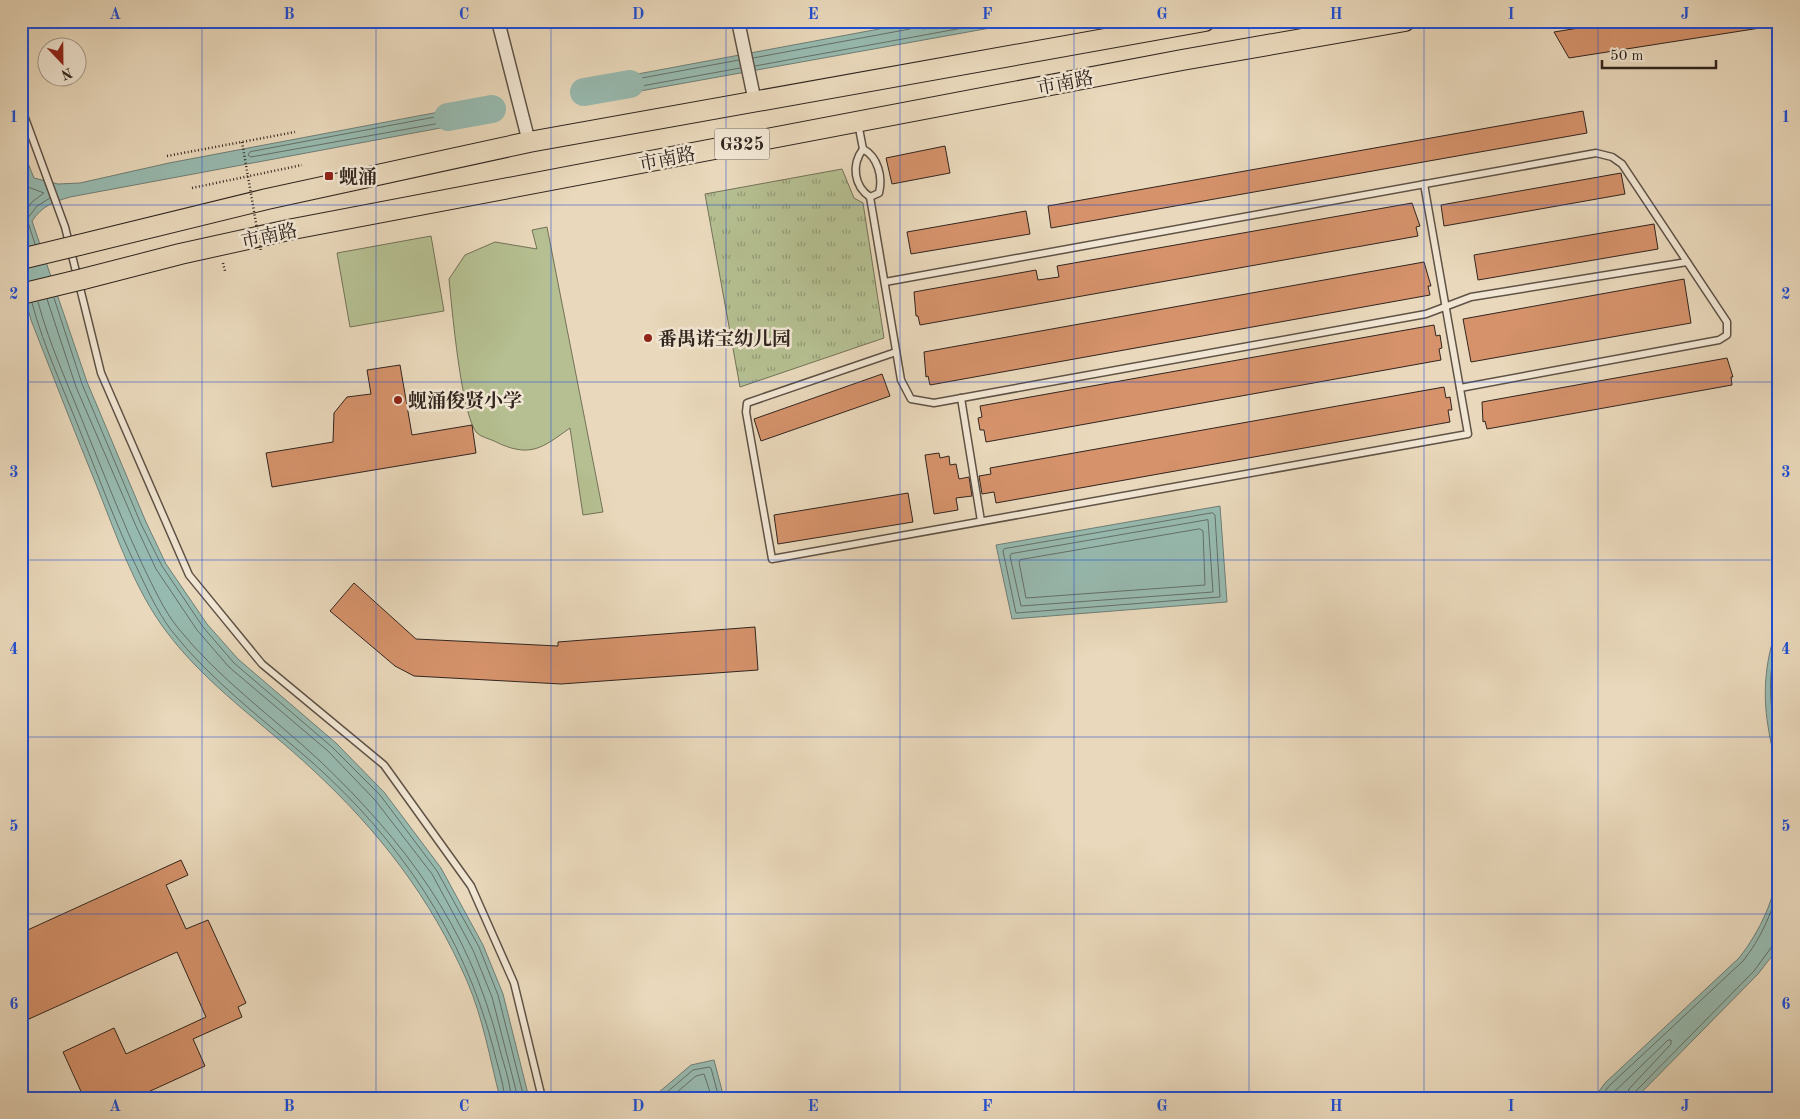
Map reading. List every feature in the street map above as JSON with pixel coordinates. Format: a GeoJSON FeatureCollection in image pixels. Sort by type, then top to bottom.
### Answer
{"type":"FeatureCollection","features":[{"type":"Feature","properties":{"kind":"highway","name":"市南路"},"geometry":{"type":"LineString","coordinates":[[21,259],[267,199],[529,142],[1205,21]]}},
{"type":"Feature","properties":{"kind":"highway","name":"市南路"},"geometry":{"type":"LineString","coordinates":[[21,294],[180,254],[293,229],[1182,60],[1405,21]]}},
{"type":"Feature","properties":{"kind":"street"},"geometry":{"type":"LineString","coordinates":[[498,21],[529,142]]}},
{"type":"Feature","properties":{"kind":"street"},"geometry":{"type":"LineString","coordinates":[[740,28],[755,102]]}},
{"type":"Feature","properties":{"kind":"lane"},"geometry":{"type":"LineString","coordinates":[[21,107],[65,227],[101,372],[188,575],[262,664],[384,765],[472,886],[514,983],[542,1098]]}},
{"type":"Feature","properties":{"kind":"lane"},"geometry":{"type":"LineString","coordinates":[[857,122],[863,149]]}},
{"type":"Feature","properties":{"kind":"lane"},"geometry":{"type":"LineString","coordinates":[[863,149],[858,154],[854,169],[860,188],[870,197],[901,380],[911,399],[934,403],[1426,314],[1471,297],[1687,262]]}},
{"type":"Feature","properties":{"kind":"lane"},"geometry":{"type":"LineString","coordinates":[[863,149],[871,153],[880,173],[878,193],[870,197]]}},
{"type":"Feature","properties":{"kind":"lane"},"geometry":{"type":"LineString","coordinates":[[885,282],[1424,184],[1602,154],[1612,157],[1622,164],[1727,322],[1727,335],[1720,340],[1460,388]]}},
{"type":"Feature","properties":{"kind":"lane"},"geometry":{"type":"LineString","coordinates":[[896,352],[747,403],[746,412],[772,559],[1468,434],[1424,184]]}},
{"type":"Feature","properties":{"kind":"lane"},"geometry":{"type":"LineString","coordinates":[[961,398],[981,521]]}},
{"type":"Feature","properties":{"kind":"path"},"geometry":{"type":"LineString","coordinates":[[167,156],[294,132]]}},
{"type":"Feature","properties":{"kind":"path"},"geometry":{"type":"LineString","coordinates":[[242,142],[261,252]]}},
{"type":"Feature","properties":{"kind":"path"},"geometry":{"type":"LineString","coordinates":[[192,188],[302,165]]}},
{"type":"Feature","properties":{"kind":"green space"},"geometry":{"type":"Polygon","coordinates":[[[842,169],[854,198],[863,203],[884,338],[740,387],[705,194],[842,169]]]}},
{"type":"Feature","properties":{"kind":"green space"},"geometry":{"type":"Polygon","coordinates":[[[547,227],[603,512],[583,515],[570,428],[543,446],[535,449],[517,449],[477,433],[471,422],[466,405],[455,336],[449,279],[465,255],[495,242],[537,249],[532,230],[547,227]]]}},
{"type":"Feature","properties":{"kind":"green space"},"geometry":{"type":"Polygon","coordinates":[[[431,236],[444,311],[350,327],[337,253],[431,236]]]}},
{"type":"Feature","properties":{"kind":"water"},"geometry":{"type":"Polygon","coordinates":[[[922,21],[1029,21],[607,97],[593,91],[600,81],[922,21]]]}},
{"type":"Feature","properties":{"kind":"water"},"geometry":{"type":"Polygon","coordinates":[[[476,105],[485,110],[478,121],[70,197],[48,205],[32,221],[87,382],[146,522],[166,564],[207,624],[238,659],[336,743],[384,792],[441,868],[483,945],[503,994],[529,1098],[500,1098],[482,1024],[467,981],[437,921],[420,894],[381,841],[312,769],[199,669],[182,651],[155,615],[136,581],[120,544],[31,320],[21,283],[21,146],[34,178],[58,184],[80,183],[169,163],[476,105]]]}},
{"type":"Feature","properties":{"kind":"water"},"geometry":{"type":"Polygon","coordinates":[[[1220,506],[1227,602],[1012,619],[996,545],[1220,506]]]}},
{"type":"Feature","properties":{"kind":"water"},"geometry":{"type":"Polygon","coordinates":[[[1779,622],[1779,791],[1766,713],[1765,686],[1768,660],[1779,622]]]}},
{"type":"Feature","properties":{"kind":"water"},"geometry":{"type":"Polygon","coordinates":[[[1779,865],[1779,944],[1758,974],[1636,1098],[1594,1098],[1605,1083],[1739,958],[1747,948],[1760,926],[1770,902],[1779,865]]]}},
{"type":"Feature","properties":{"kind":"water"},"geometry":{"type":"Polygon","coordinates":[[[714,1060],[724,1098],[652,1098],[691,1065],[714,1060]]]}},
{"type":"Feature","properties":{"kind":"building"},"geometry":{"type":"Polygon","coordinates":[[[1622,21],[1759,21],[1760,28],[1569,58],[1554,32],[1622,21]]]}},
{"type":"Feature","properties":{"kind":"building"},"geometry":{"type":"Polygon","coordinates":[[[1583,111],[1587,133],[1051,228],[1048,206],[1583,111]]]}},
{"type":"Feature","properties":{"kind":"building"},"geometry":{"type":"Polygon","coordinates":[[[945,146],[950,173],[892,184],[886,158],[945,146]]]}},
{"type":"Feature","properties":{"kind":"building"},"geometry":{"type":"Polygon","coordinates":[[[1621,173],[1625,194],[1444,226],[1441,205],[1621,173]]]}},
{"type":"Feature","properties":{"kind":"building"},"geometry":{"type":"Polygon","coordinates":[[[1412,203],[1420,226],[1416,227],[1418,236],[920,325],[918,316],[916,316],[914,292],[1036,270],[1038,280],[1059,277],[1057,266],[1412,203]]]}},
{"type":"Feature","properties":{"kind":"building"},"geometry":{"type":"Polygon","coordinates":[[[1026,211],[1030,234],[911,254],[907,232],[1026,211]]]}},
{"type":"Feature","properties":{"kind":"building"},"geometry":{"type":"Polygon","coordinates":[[[1654,224],[1658,249],[1478,280],[1474,255],[1654,224]]]}},
{"type":"Feature","properties":{"kind":"building"},"geometry":{"type":"Polygon","coordinates":[[[1424,262],[1431,286],[1428,286],[1430,295],[930,385],[928,376],[926,377],[924,352],[1424,262]]]}},
{"type":"Feature","properties":{"kind":"building"},"geometry":{"type":"Polygon","coordinates":[[[1684,279],[1691,323],[1471,362],[1463,319],[1684,279]]]}},
{"type":"Feature","properties":{"kind":"building"},"geometry":{"type":"Polygon","coordinates":[[[1434,325],[1436,336],[1440,335],[1442,348],[1439,349],[1441,360],[986,442],[984,430],[980,430],[978,418],[982,417],[980,406],[1434,325]]]}},
{"type":"Feature","properties":{"kind":"building"},"geometry":{"type":"Polygon","coordinates":[[[1727,358],[1733,377],[1731,377],[1732,385],[1487,429],[1485,421],[1483,422],[1482,402],[1727,358]]]}},
{"type":"Feature","properties":{"kind":"building"},"geometry":{"type":"Polygon","coordinates":[[[400,365],[412,435],[472,425],[476,453],[272,487],[266,453],[333,442],[334,413],[347,397],[371,394],[367,370],[400,365]]]}},
{"type":"Feature","properties":{"kind":"building"},"geometry":{"type":"Polygon","coordinates":[[[882,374],[890,396],[761,441],[754,419],[882,374]]]}},
{"type":"Feature","properties":{"kind":"building"},"geometry":{"type":"Polygon","coordinates":[[[1444,387],[1446,398],[1450,397],[1452,410],[1448,410],[1450,422],[996,503],[994,492],[982,494],[979,476],[991,474],[990,468],[1444,387]]]}},
{"type":"Feature","properties":{"kind":"building"},"geometry":{"type":"Polygon","coordinates":[[[939,453],[940,458],[949,456],[950,465],[956,464],[959,479],[969,477],[972,496],[956,498],[958,510],[934,514],[925,455],[939,453]]]}},
{"type":"Feature","properties":{"kind":"building"},"geometry":{"type":"Polygon","coordinates":[[[908,493],[913,522],[778,544],[774,515],[908,493]]]}},
{"type":"Feature","properties":{"kind":"building"},"geometry":{"type":"Polygon","coordinates":[[[354,583],[416,639],[558,646],[558,642],[755,627],[758,670],[561,684],[414,676],[395,666],[330,611],[354,583]]]}},
{"type":"Feature","properties":{"kind":"building"},"geometry":{"type":"Polygon","coordinates":[[[181,860],[188,875],[166,885],[186,929],[208,920],[246,1003],[238,1007],[242,1017],[193,1039],[205,1066],[135,1098],[84,1098],[63,1052],[114,1028],[126,1054],[206,1017],[177,952],[29,1019],[21,1002],[21,933],[181,860]]]}},
{"type":"Feature","properties":{"kind":"waterway"},"geometry":{"type":"LineString","coordinates":[[584,92],[630,84]]}},
{"type":"Feature","properties":{"kind":"waterway"},"geometry":{"type":"LineString","coordinates":[[448,117],[492,109]]}},
{"type":"Feature","properties":{"kind":"place","name":"蚬涌"},"geometry":{"type":"Point","coordinates":[329,176]}},
{"type":"Feature","properties":{"kind":"place","name":"番禺诺宝幼儿园"},"geometry":{"type":"Point","coordinates":[648,338]}},
{"type":"Feature","properties":{"kind":"place","name":"蚬涌俊贤小学"},"geometry":{"type":"Point","coordinates":[398,400]}}]}
